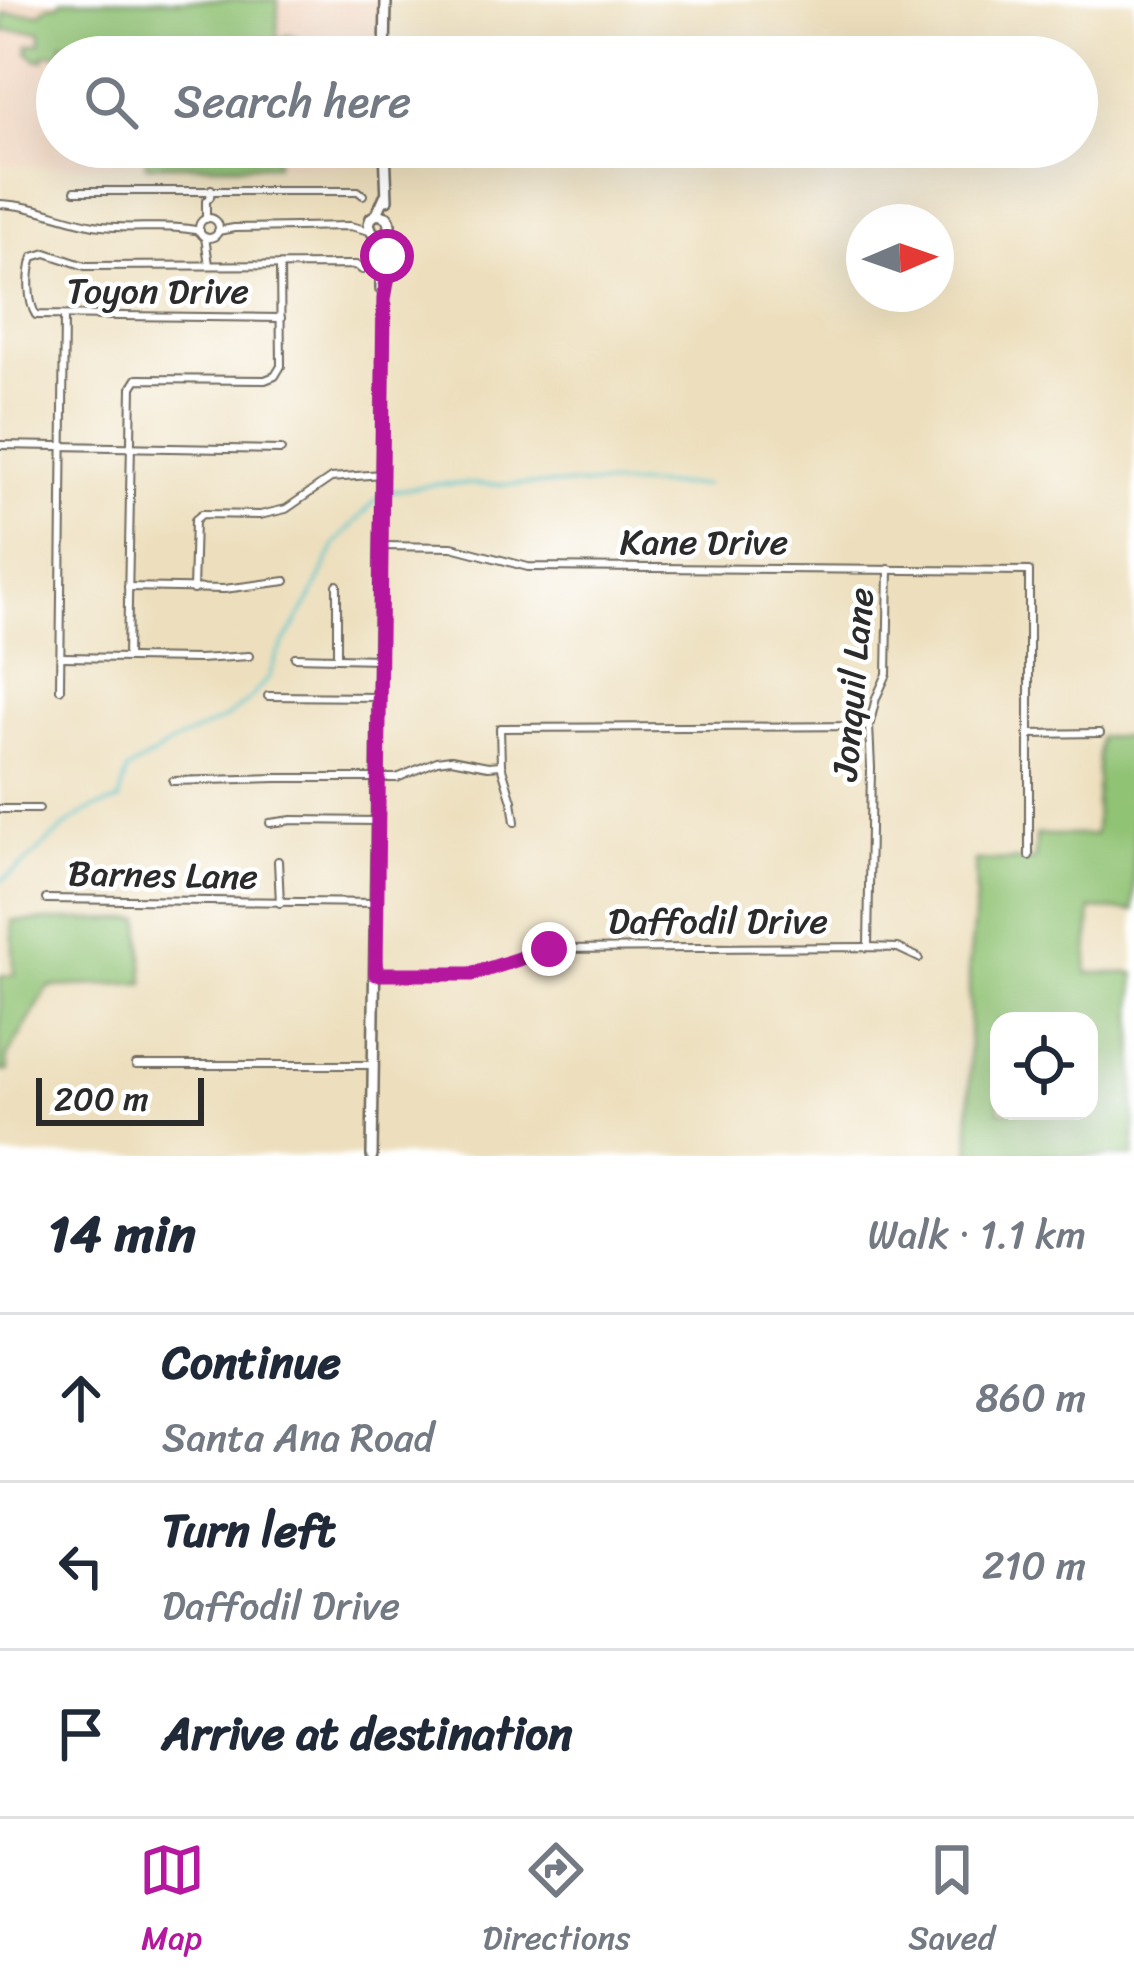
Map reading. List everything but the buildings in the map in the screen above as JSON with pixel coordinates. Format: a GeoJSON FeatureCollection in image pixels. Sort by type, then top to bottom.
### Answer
{"type":"FeatureCollection","features":[{"type":"Feature","properties":{"kind":"street"},"geometry":{"type":"LineString","coordinates":[[386,0],[386,36]]}},
{"type":"Feature","properties":{"kind":"street"},"geometry":{"type":"LineString","coordinates":[[372,1156],[388,273],[385,244],[369,224],[378,216],[385,196],[385,168]]}},
{"type":"Feature","properties":{"kind":"street"},"geometry":{"type":"LineString","coordinates":[[75,191],[358,190],[363,195]]}},
{"type":"Feature","properties":{"kind":"street"},"geometry":{"type":"LineString","coordinates":[[211,193],[209,261],[356,265],[362,270]]}},
{"type":"Feature","properties":{"kind":"street"},"geometry":{"type":"LineString","coordinates":[[0,204],[39,209],[97,226],[350,226],[378,233]]}},
{"type":"Feature","properties":{"kind":"street"},"geometry":{"type":"LineString","coordinates":[[350,226],[378,216]]}},
{"type":"Feature","properties":{"kind":"street"},"geometry":{"type":"LineString","coordinates":[[378,216],[390,224],[378,233]]}},
{"type":"Feature","properties":{"kind":"street","name":"Toyon Drive"},"geometry":{"type":"LineString","coordinates":[[209,261],[86,266],[38,254],[31,265],[31,304],[36,315],[281,318]]}},
{"type":"Feature","properties":{"kind":"street"},"geometry":{"type":"LineString","coordinates":[[127,657],[131,387],[137,380],[265,380],[275,376],[281,366],[280,265]]}},
{"type":"Feature","properties":{"kind":"street"},"geometry":{"type":"LineString","coordinates":[[60,689],[64,316]]}},
{"type":"Feature","properties":{"kind":"street"},"geometry":{"type":"LineString","coordinates":[[0,445],[281,450]]}},
{"type":"Feature","properties":{"kind":"street"},"geometry":{"type":"LineString","coordinates":[[193,590],[195,520],[202,514],[260,515],[286,509],[331,478],[382,474]]}},
{"type":"Feature","properties":{"kind":"street","name":"Kane Drive"},"geometry":{"type":"LineString","coordinates":[[381,546],[452,547],[528,567],[1029,571],[1028,734]]}},
{"type":"Feature","properties":{"kind":"street","name":"Jonquil Lane"},"geometry":{"type":"LineString","coordinates":[[868,947],[869,726],[886,674],[889,569]]}},
{"type":"Feature","properties":{"kind":"street"},"geometry":{"type":"LineString","coordinates":[[128,587],[193,590],[286,581]]}},
{"type":"Feature","properties":{"kind":"street"},"geometry":{"type":"LineString","coordinates":[[337,585],[337,658]]}},
{"type":"Feature","properties":{"kind":"street"},"geometry":{"type":"LineString","coordinates":[[61,657],[249,656]]}},
{"type":"Feature","properties":{"kind":"street"},"geometry":{"type":"LineString","coordinates":[[295,657],[379,659]]}},
{"type":"Feature","properties":{"kind":"street"},"geometry":{"type":"LineString","coordinates":[[268,696],[378,697]]}},
{"type":"Feature","properties":{"kind":"street"},"geometry":{"type":"LineString","coordinates":[[514,822],[501,765],[500,728],[869,726]]}},
{"type":"Feature","properties":{"kind":"street"},"geometry":{"type":"LineString","coordinates":[[1029,856],[1028,734],[1100,733]]}},
{"type":"Feature","properties":{"kind":"street"},"geometry":{"type":"LineString","coordinates":[[173,781],[406,776],[425,765],[452,759],[501,765]]}},
{"type":"Feature","properties":{"kind":"street"},"geometry":{"type":"LineString","coordinates":[[0,809],[39,809]]}},
{"type":"Feature","properties":{"kind":"street"},"geometry":{"type":"LineString","coordinates":[[270,823],[377,821]]}},
{"type":"Feature","properties":{"kind":"street","name":"Barnes Lane"},"geometry":{"type":"LineString","coordinates":[[278,861],[280,903]]}},
{"type":"Feature","properties":{"kind":"street","name":"Barnes Lane"},"geometry":{"type":"LineString","coordinates":[[46,899],[376,903]]}},
{"type":"Feature","properties":{"kind":"street","name":"Daffodil Drive"},"geometry":{"type":"LineString","coordinates":[[376,974],[473,974],[549,949],[868,947],[898,948],[919,958]]}},
{"type":"Feature","properties":{"kind":"street"},"geometry":{"type":"LineString","coordinates":[[136,1065],[374,1065]]}},
{"type":"Feature","properties":{"kind":"shaded area"},"geometry":{"type":"Polygon","coordinates":[[[4,0],[61,0],[60,12],[106,36],[36,36],[36,166],[1,166],[4,0]]]}},
{"type":"Feature","properties":{"kind":"shaded area"},"geometry":{"type":"Polygon","coordinates":[[[278,0],[381,0],[380,36],[277,36],[278,0]]]}},
{"type":"Feature","properties":{"kind":"green space"},"geometry":{"type":"Polygon","coordinates":[[[61,0],[278,0],[277,36],[41,36],[41,31],[4,31],[4,14],[41,13],[49,5],[61,0]]]}},
{"type":"Feature","properties":{"kind":"green space"},"geometry":{"type":"Polygon","coordinates":[[[36,44],[36,59],[28,53],[28,45],[36,44]]]}},
{"type":"Feature","properties":{"kind":"green space"},"geometry":{"type":"Polygon","coordinates":[[[1134,736],[1134,911],[1091,909],[1087,973],[1134,973],[1134,1156],[970,1156],[969,966],[975,861],[1035,860],[1036,835],[1095,835],[1099,737],[1134,736]]]}},
{"type":"Feature","properties":{"kind":"green space"},"geometry":{"type":"Polygon","coordinates":[[[141,919],[144,983],[49,987],[7,1057],[8,1071],[0,1071],[0,976],[14,975],[12,921],[141,919]]]}},
{"type":"Feature","properties":{"kind":"waterway"},"geometry":{"type":"LineString","coordinates":[[386,492],[437,484],[705,485]]}},
{"type":"Feature","properties":{"kind":"waterway"},"geometry":{"type":"LineString","coordinates":[[0,881],[78,817],[119,801],[127,771],[224,719],[249,700],[269,677],[336,543],[379,497]]}},
{"type":"Feature","properties":{"kind":"route"},"geometry":{"type":"LineString","coordinates":[[387,256],[376,974],[473,974],[549,949]]}}]}
